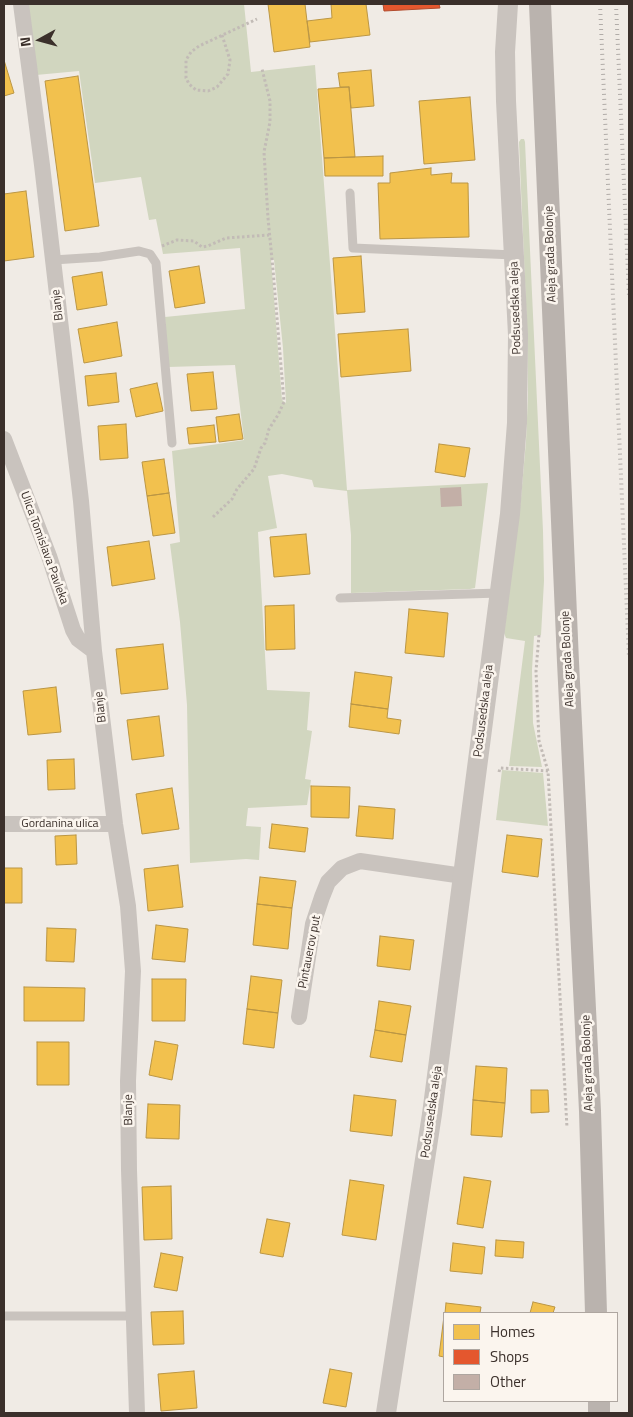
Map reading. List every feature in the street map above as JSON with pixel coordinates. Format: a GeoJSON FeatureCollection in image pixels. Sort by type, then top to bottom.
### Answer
{"type":"FeatureCollection","features":[{"type":"Feature","properties":{"kind":"main road","name":"Aleja grada Bolonje"},"geometry":{"type":"LineString","coordinates":[[540,4],[568,652],[590,1102],[596,1312]]}},
{"type":"Feature","properties":{"kind":"street","name":"Blanje"},"geometry":{"type":"LineString","coordinates":[[21,4],[81,501],[94,651],[115,824],[128,906],[133,971],[128,1081],[137,1413]]}},
{"type":"Feature","properties":{"kind":"street","name":"Podsusedska aleja"},"geometry":{"type":"LineString","coordinates":[[386,1413],[432,1114],[510,514],[517,423],[518,335],[506,101],[505,52],[508,4]]}},
{"type":"Feature","properties":{"kind":"street","name":"Ulica Tomislava Pavleka"},"geometry":{"type":"LineString","coordinates":[[4,439],[49,556],[73,630],[78,639],[94,651]]}},
{"type":"Feature","properties":{"kind":"street","name":"Gordanina ulica"},"geometry":{"type":"LineString","coordinates":[[4,824],[115,824]]}},
{"type":"Feature","properties":{"kind":"street","name":"Pintauerov put"},"geometry":{"type":"LineString","coordinates":[[298,1017],[313,924],[328,882],[342,868],[360,861],[463,876]]}},
{"type":"Feature","properties":{"kind":"lane"},"geometry":{"type":"LineString","coordinates":[[350,193],[353,248],[514,255]]}},
{"type":"Feature","properties":{"kind":"lane"},"geometry":{"type":"LineString","coordinates":[[53,260],[100,257],[138,251],[150,254],[156,263],[172,443]]}},
{"type":"Feature","properties":{"kind":"lane"},"geometry":{"type":"LineString","coordinates":[[340,598],[499,593]]}},
{"type":"Feature","properties":{"kind":"lane"},"geometry":{"type":"LineString","coordinates":[[4,1316],[134,1316]]}},
{"type":"Feature","properties":{"kind":"path"},"geometry":{"type":"LineString","coordinates":[[222,35],[230,60],[228,74],[217,87],[208,91],[196,90],[189,84],[186,78],[186,60],[191,52],[198,46],[222,35],[257,19]]}},
{"type":"Feature","properties":{"kind":"path"},"geometry":{"type":"LineString","coordinates":[[214,517],[232,499],[237,489],[254,468],[269,429],[284,402],[269,234],[264,152],[270,122],[270,101],[262,69]]}},
{"type":"Feature","properties":{"kind":"path"},"geometry":{"type":"LineString","coordinates":[[150,254],[164,245],[177,240],[194,242],[202,247],[226,238],[269,234]]}},
{"type":"Feature","properties":{"kind":"path"},"geometry":{"type":"LineString","coordinates":[[539,635],[536,671],[539,740],[548,771],[567,1135]]}},
{"type":"Feature","properties":{"kind":"path"},"geometry":{"type":"LineString","coordinates":[[498,776],[500,768],[548,771]]}},
{"type":"Feature","properties":{"kind":"green space"},"geometry":{"type":"Polygon","coordinates":[[[26,4],[244,4],[251,72],[315,65],[347,490],[488,483],[475,588],[351,593],[351,535],[347,491],[314,487],[312,480],[282,474],[268,476],[277,528],[258,532],[267,690],[310,692],[307,730],[312,731],[305,779],[311,780],[307,805],[248,808],[246,826],[261,827],[259,860],[246,859],[190,863],[187,705],[180,622],[170,544],[180,542],[172,451],[244,440],[235,365],[168,367],[165,317],[245,309],[240,248],[163,254],[156,219],[149,220],[141,177],[95,183],[79,71],[36,75],[26,4]],[[271,259],[282,400],[286,403],[283,348],[274,260],[271,259]]]}},
{"type":"Feature","properties":{"kind":"green space"},"geometry":{"type":"Polygon","coordinates":[[[521,139],[524,139],[525,142],[543,531],[544,581],[541,635],[534,636],[532,670],[533,723],[542,767],[509,766],[525,641],[506,638],[504,633],[521,498],[528,395],[519,142],[521,139]]]}},
{"type":"Feature","properties":{"kind":"green space"},"geometry":{"type":"Polygon","coordinates":[[[502,770],[543,773],[548,826],[496,820],[502,770]]]}},
{"type":"Feature","properties":{"kind":"building: Homes"},"geometry":{"type":"Polygon","coordinates":[[[268,4],[305,4],[310,47],[274,52],[268,4]]]}},
{"type":"Feature","properties":{"kind":"building: Homes"},"geometry":{"type":"Polygon","coordinates":[[[331,4],[366,4],[370,35],[310,42],[307,21],[332,18],[331,4]]]}},
{"type":"Feature","properties":{"kind":"building: Homes"},"geometry":{"type":"Polygon","coordinates":[[[4,60],[14,93],[4,96],[4,60]]]}},
{"type":"Feature","properties":{"kind":"building: Homes"},"geometry":{"type":"Polygon","coordinates":[[[371,70],[374,106],[351,108],[349,87],[340,87],[338,73],[371,70]]]}},
{"type":"Feature","properties":{"kind":"building: Homes"},"geometry":{"type":"Polygon","coordinates":[[[78,76],[99,226],[65,231],[45,81],[78,76]]]}},
{"type":"Feature","properties":{"kind":"building: Homes"},"geometry":{"type":"Polygon","coordinates":[[[349,87],[355,157],[324,158],[318,89],[349,87]]]}},
{"type":"Feature","properties":{"kind":"building: Homes"},"geometry":{"type":"Polygon","coordinates":[[[470,97],[475,160],[424,164],[419,101],[470,97]]]}},
{"type":"Feature","properties":{"kind":"building: Homes"},"geometry":{"type":"Polygon","coordinates":[[[383,156],[383,176],[325,176],[324,158],[383,156]]]}},
{"type":"Feature","properties":{"kind":"building: Homes"},"geometry":{"type":"Polygon","coordinates":[[[431,168],[431,175],[452,173],[451,183],[468,183],[469,237],[380,239],[378,183],[390,183],[390,173],[431,168]]]}},
{"type":"Feature","properties":{"kind":"building: Homes"},"geometry":{"type":"Polygon","coordinates":[[[26,191],[34,257],[4,261],[4,194],[26,191]]]}},
{"type":"Feature","properties":{"kind":"building: Homes"},"geometry":{"type":"Polygon","coordinates":[[[361,256],[365,312],[337,314],[333,258],[361,256]]]}},
{"type":"Feature","properties":{"kind":"building: Homes"},"geometry":{"type":"Polygon","coordinates":[[[199,266],[205,303],[175,308],[169,271],[199,266]]]}},
{"type":"Feature","properties":{"kind":"building: Homes"},"geometry":{"type":"Polygon","coordinates":[[[102,272],[107,305],[77,310],[72,277],[102,272]]]}},
{"type":"Feature","properties":{"kind":"building: Homes"},"geometry":{"type":"Polygon","coordinates":[[[117,322],[122,356],[84,363],[78,329],[117,322]]]}},
{"type":"Feature","properties":{"kind":"building: Homes"},"geometry":{"type":"Polygon","coordinates":[[[408,329],[411,371],[341,377],[338,334],[408,329]]]}},
{"type":"Feature","properties":{"kind":"building: Homes"},"geometry":{"type":"Polygon","coordinates":[[[213,372],[217,409],[191,411],[187,374],[213,372]]]}},
{"type":"Feature","properties":{"kind":"building: Homes"},"geometry":{"type":"Polygon","coordinates":[[[116,373],[119,402],[88,406],[85,376],[116,373]]]}},
{"type":"Feature","properties":{"kind":"building: Homes"},"geometry":{"type":"Polygon","coordinates":[[[157,383],[163,411],[136,417],[130,389],[157,383]]]}},
{"type":"Feature","properties":{"kind":"building: Homes"},"geometry":{"type":"Polygon","coordinates":[[[239,414],[243,439],[219,442],[216,417],[239,414]]]}},
{"type":"Feature","properties":{"kind":"building: Homes"},"geometry":{"type":"Polygon","coordinates":[[[126,424],[128,458],[100,460],[98,426],[126,424]]]}},
{"type":"Feature","properties":{"kind":"building: Homes"},"geometry":{"type":"Polygon","coordinates":[[[214,425],[216,442],[189,444],[187,428],[214,425]]]}},
{"type":"Feature","properties":{"kind":"building: Homes"},"geometry":{"type":"Polygon","coordinates":[[[439,444],[470,448],[465,477],[435,472],[439,444]]]}},
{"type":"Feature","properties":{"kind":"building: Homes"},"geometry":{"type":"Polygon","coordinates":[[[164,459],[169,493],[147,496],[142,462],[164,459]]]}},
{"type":"Feature","properties":{"kind":"building: Homes"},"geometry":{"type":"Polygon","coordinates":[[[169,493],[175,533],[153,536],[147,496],[169,493]]]}},
{"type":"Feature","properties":{"kind":"building: Homes"},"geometry":{"type":"Polygon","coordinates":[[[306,534],[310,574],[274,577],[270,537],[306,534]]]}},
{"type":"Feature","properties":{"kind":"building: Homes"},"geometry":{"type":"Polygon","coordinates":[[[149,541],[155,579],[112,586],[107,547],[149,541]]]}},
{"type":"Feature","properties":{"kind":"building: Homes"},"geometry":{"type":"Polygon","coordinates":[[[294,605],[295,649],[266,650],[265,606],[294,605]]]}},
{"type":"Feature","properties":{"kind":"building: Homes"},"geometry":{"type":"Polygon","coordinates":[[[409,609],[448,613],[444,657],[405,653],[409,609]]]}},
{"type":"Feature","properties":{"kind":"building: Homes"},"geometry":{"type":"Polygon","coordinates":[[[163,644],[168,689],[121,694],[116,649],[163,644]]]}},
{"type":"Feature","properties":{"kind":"building: Homes"},"geometry":{"type":"Polygon","coordinates":[[[355,672],[392,677],[388,709],[351,704],[355,672]]]}},
{"type":"Feature","properties":{"kind":"building: Homes"},"geometry":{"type":"Polygon","coordinates":[[[56,687],[61,732],[28,735],[23,691],[56,687]]]}},
{"type":"Feature","properties":{"kind":"building: Homes"},"geometry":{"type":"Polygon","coordinates":[[[351,704],[388,709],[387,718],[401,720],[399,734],[349,727],[351,704]]]}},
{"type":"Feature","properties":{"kind":"building: Homes"},"geometry":{"type":"Polygon","coordinates":[[[159,716],[164,756],[132,760],[127,720],[159,716]]]}},
{"type":"Feature","properties":{"kind":"building: Homes"},"geometry":{"type":"Polygon","coordinates":[[[74,759],[75,789],[48,790],[47,760],[74,759]]]}},
{"type":"Feature","properties":{"kind":"building: Homes"},"geometry":{"type":"Polygon","coordinates":[[[311,786],[350,787],[349,818],[311,817],[311,786]]]}},
{"type":"Feature","properties":{"kind":"building: Homes"},"geometry":{"type":"Polygon","coordinates":[[[172,788],[179,829],[142,834],[136,794],[172,788]]]}},
{"type":"Feature","properties":{"kind":"building: Homes"},"geometry":{"type":"Polygon","coordinates":[[[359,806],[395,809],[393,839],[356,836],[359,806]]]}},
{"type":"Feature","properties":{"kind":"building: Homes"},"geometry":{"type":"Polygon","coordinates":[[[272,824],[308,828],[305,852],[269,848],[272,824]]]}},
{"type":"Feature","properties":{"kind":"building: Homes"},"geometry":{"type":"Polygon","coordinates":[[[76,835],[77,864],[56,865],[55,836],[76,835]]]}},
{"type":"Feature","properties":{"kind":"building: Homes"},"geometry":{"type":"Polygon","coordinates":[[[507,835],[542,839],[538,877],[502,872],[507,835]]]}},
{"type":"Feature","properties":{"kind":"building: Homes"},"geometry":{"type":"Polygon","coordinates":[[[178,865],[183,907],[148,911],[144,869],[178,865]]]}},
{"type":"Feature","properties":{"kind":"building: Homes"},"geometry":{"type":"Polygon","coordinates":[[[4,868],[22,868],[22,903],[4,903],[4,868]]]}},
{"type":"Feature","properties":{"kind":"building: Homes"},"geometry":{"type":"Polygon","coordinates":[[[260,877],[296,881],[292,908],[257,904],[260,877]]]}},
{"type":"Feature","properties":{"kind":"building: Homes"},"geometry":{"type":"Polygon","coordinates":[[[257,904],[292,908],[288,949],[253,945],[257,904]]]}},
{"type":"Feature","properties":{"kind":"building: Homes"},"geometry":{"type":"Polygon","coordinates":[[[156,925],[188,929],[185,962],[152,959],[156,925]]]}},
{"type":"Feature","properties":{"kind":"building: Homes"},"geometry":{"type":"Polygon","coordinates":[[[47,928],[76,929],[74,962],[46,961],[47,928]]]}},
{"type":"Feature","properties":{"kind":"building: Homes"},"geometry":{"type":"Polygon","coordinates":[[[380,936],[414,940],[410,970],[377,966],[380,936]]]}},
{"type":"Feature","properties":{"kind":"building: Homes"},"geometry":{"type":"Polygon","coordinates":[[[251,976],[282,980],[278,1013],[247,1009],[251,976]]]}},
{"type":"Feature","properties":{"kind":"building: Homes"},"geometry":{"type":"Polygon","coordinates":[[[152,979],[186,979],[185,1021],[152,1021],[152,979]]]}},
{"type":"Feature","properties":{"kind":"building: Homes"},"geometry":{"type":"Polygon","coordinates":[[[24,987],[85,988],[84,1021],[24,1021],[24,987]]]}},
{"type":"Feature","properties":{"kind":"building: Homes"},"geometry":{"type":"Polygon","coordinates":[[[379,1001],[411,1006],[406,1035],[375,1030],[379,1001]]]}},
{"type":"Feature","properties":{"kind":"building: Homes"},"geometry":{"type":"Polygon","coordinates":[[[247,1009],[278,1013],[274,1048],[243,1044],[247,1009]]]}},
{"type":"Feature","properties":{"kind":"building: Homes"},"geometry":{"type":"Polygon","coordinates":[[[375,1030],[406,1035],[402,1062],[370,1057],[375,1030]]]}},
{"type":"Feature","properties":{"kind":"building: Homes"},"geometry":{"type":"Polygon","coordinates":[[[155,1041],[178,1045],[172,1080],[149,1075],[155,1041]]]}},
{"type":"Feature","properties":{"kind":"building: Homes"},"geometry":{"type":"Polygon","coordinates":[[[37,1042],[69,1042],[69,1085],[37,1085],[37,1042]]]}},
{"type":"Feature","properties":{"kind":"building: Homes"},"geometry":{"type":"Polygon","coordinates":[[[476,1066],[507,1068],[505,1103],[473,1100],[476,1066]]]}},
{"type":"Feature","properties":{"kind":"building: Homes"},"geometry":{"type":"Polygon","coordinates":[[[531,1090],[548,1090],[549,1112],[531,1113],[531,1090]]]}},
{"type":"Feature","properties":{"kind":"building: Homes"},"geometry":{"type":"Polygon","coordinates":[[[354,1095],[396,1100],[392,1136],[350,1131],[354,1095]]]}},
{"type":"Feature","properties":{"kind":"building: Homes"},"geometry":{"type":"Polygon","coordinates":[[[473,1100],[505,1103],[502,1137],[471,1135],[473,1100]]]}},
{"type":"Feature","properties":{"kind":"building: Homes"},"geometry":{"type":"Polygon","coordinates":[[[148,1104],[180,1105],[179,1139],[146,1138],[148,1104]]]}},
{"type":"Feature","properties":{"kind":"building: Homes"},"geometry":{"type":"Polygon","coordinates":[[[464,1177],[491,1181],[483,1228],[457,1224],[464,1177]]]}},
{"type":"Feature","properties":{"kind":"building: Homes"},"geometry":{"type":"Polygon","coordinates":[[[350,1180],[384,1185],[376,1240],[342,1235],[350,1180]]]}},
{"type":"Feature","properties":{"kind":"building: Homes"},"geometry":{"type":"Polygon","coordinates":[[[171,1186],[172,1239],[144,1240],[142,1187],[171,1186]]]}},
{"type":"Feature","properties":{"kind":"building: Homes"},"geometry":{"type":"Polygon","coordinates":[[[267,1219],[290,1223],[283,1257],[260,1253],[267,1219]]]}},
{"type":"Feature","properties":{"kind":"building: Homes"},"geometry":{"type":"Polygon","coordinates":[[[496,1240],[524,1242],[523,1258],[495,1256],[496,1240]]]}},
{"type":"Feature","properties":{"kind":"building: Homes"},"geometry":{"type":"Polygon","coordinates":[[[453,1243],[485,1247],[482,1274],[450,1271],[453,1243]]]}},
{"type":"Feature","properties":{"kind":"building: Homes"},"geometry":{"type":"Polygon","coordinates":[[[161,1253],[183,1257],[177,1291],[154,1287],[161,1253]]]}},
{"type":"Feature","properties":{"kind":"building: Homes"},"geometry":{"type":"Polygon","coordinates":[[[533,1302],[555,1307],[553,1312],[530,1312],[533,1302]]]}},
{"type":"Feature","properties":{"kind":"building: Homes"},"geometry":{"type":"Polygon","coordinates":[[[446,1303],[481,1307],[480,1312],[445,1312],[446,1303]]]}},
{"type":"Feature","properties":{"kind":"building: Homes"},"geometry":{"type":"Polygon","coordinates":[[[183,1311],[184,1344],[153,1345],[151,1312],[183,1311]]]}},
{"type":"Feature","properties":{"kind":"building: Homes"},"geometry":{"type":"Polygon","coordinates":[[[443,1324],[443,1357],[439,1356],[443,1324]]]}},
{"type":"Feature","properties":{"kind":"building: Homes"},"geometry":{"type":"Polygon","coordinates":[[[330,1369],[352,1373],[346,1407],[323,1403],[330,1369]]]}},
{"type":"Feature","properties":{"kind":"building: Homes"},"geometry":{"type":"Polygon","coordinates":[[[194,1371],[197,1408],[161,1411],[158,1374],[194,1371]]]}},
{"type":"Feature","properties":{"kind":"building: Shops"},"geometry":{"type":"Polygon","coordinates":[[[383,4],[439,4],[440,8],[384,11],[383,4]]]}},
{"type":"Feature","properties":{"kind":"building: Other"},"geometry":{"type":"Polygon","coordinates":[[[461,487],[462,506],[441,507],[440,488],[461,487]]]}},
{"type":"Feature","properties":{"kind":"railway"},"geometry":{"type":"LineString","coordinates":[[600,4],[629,657]]}},
{"type":"Feature","properties":{"kind":"railway"},"geometry":{"type":"LineString","coordinates":[[616,4],[629,296]]}}]}
